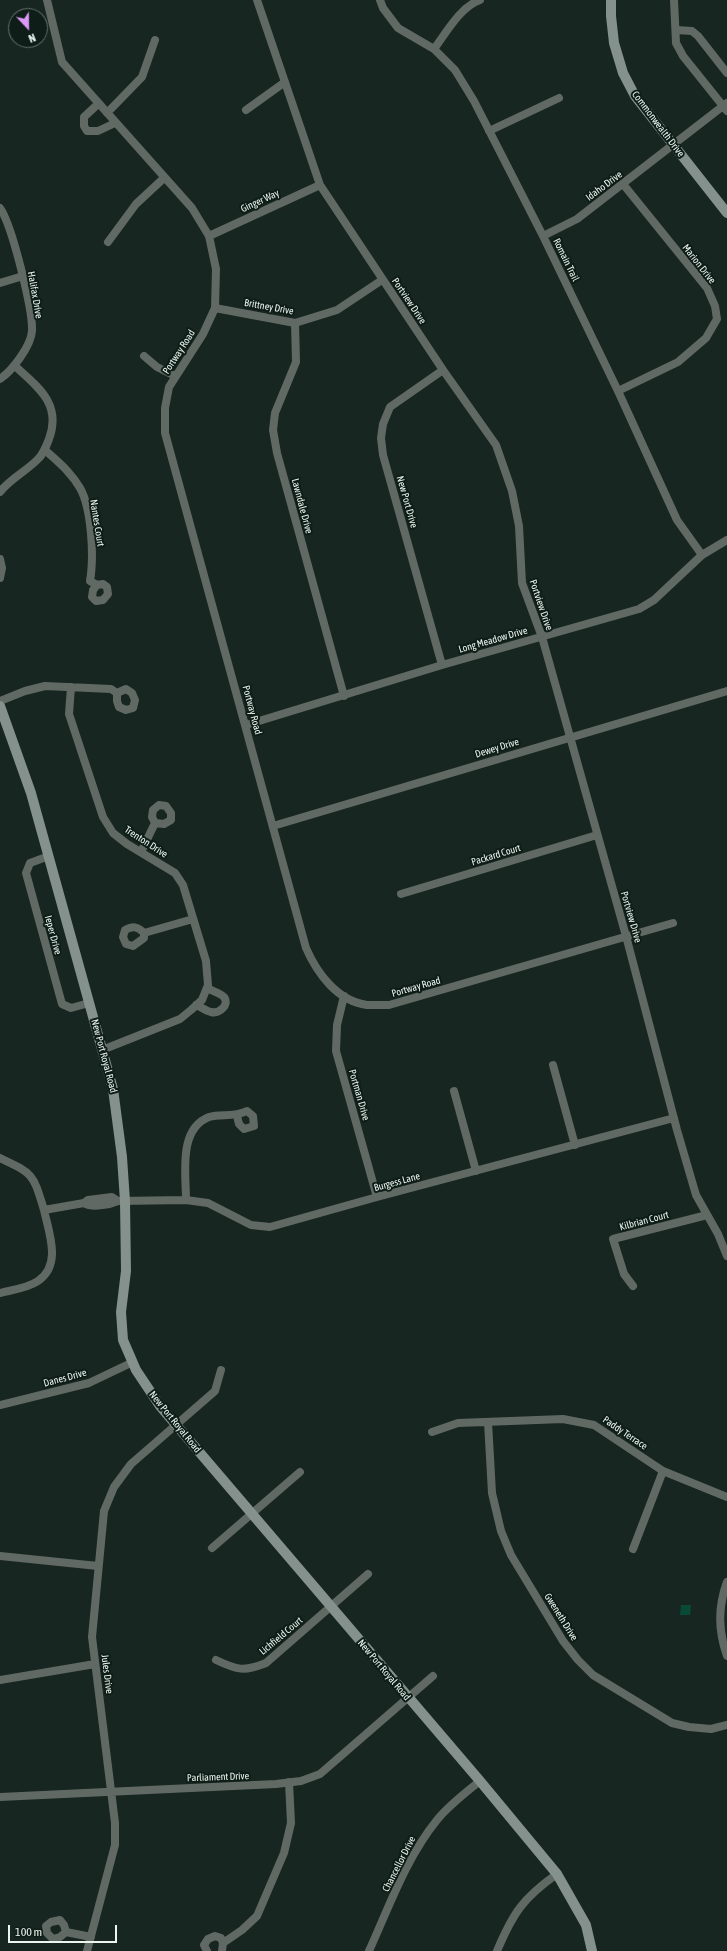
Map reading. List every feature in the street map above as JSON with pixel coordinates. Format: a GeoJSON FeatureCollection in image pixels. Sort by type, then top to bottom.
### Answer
{"type":"FeatureCollection","features":[{"type":"Feature","properties":{"kind":"street","name":"Portway Road"},"geometry":{"type":"LineString","coordinates":[[47,0],[62,62],[192,208],[209,236],[216,269],[215,308],[203,334],[169,387],[165,408],[165,433],[274,826],[306,948],[314,965],[329,984],[344,996],[366,1005],[389,1005],[673,923]]}},
{"type":"Feature","properties":{"kind":"street","name":"Portview Drive"},"geometry":{"type":"LineString","coordinates":[[257,0],[320,185],[382,280],[496,445],[512,490],[519,526],[522,583],[542,637],[626,936],[674,1118],[696,1195],[718,1234],[727,1256]]}},
{"type":"Feature","properties":{"kind":"street","name":"Romain Trail"},"geometry":{"type":"LineString","coordinates":[[380,0],[383,8],[398,28],[434,49],[455,70],[489,131],[543,236],[618,390],[677,520],[702,555]]}},
{"type":"Feature","properties":{"kind":"street"},"geometry":{"type":"LineString","coordinates":[[434,49],[456,20],[472,3],[480,0]]}},
{"type":"Feature","properties":{"kind":"street","name":"Commonwealth Drive"},"geometry":{"type":"LineString","coordinates":[[611,0],[614,43],[623,73],[635,96],[727,213]]}},
{"type":"Feature","properties":{"kind":"street"},"geometry":{"type":"LineString","coordinates":[[674,0],[676,43],[683,56],[726,107]]}},
{"type":"Feature","properties":{"kind":"street"},"geometry":{"type":"LineString","coordinates":[[676,30],[692,31],[698,36],[727,73]]}},
{"type":"Feature","properties":{"kind":"street"},"geometry":{"type":"LineString","coordinates":[[106,113],[142,76],[155,40]]}},
{"type":"Feature","properties":{"kind":"street"},"geometry":{"type":"LineString","coordinates":[[246,110],[285,82]]}},
{"type":"Feature","properties":{"kind":"street"},"geometry":{"type":"LineString","coordinates":[[489,131],[559,98]]}},
{"type":"Feature","properties":{"kind":"street"},"geometry":{"type":"LineString","coordinates":[[98,104],[84,117],[84,126],[87,131],[98,131],[115,123]]}},
{"type":"Feature","properties":{"kind":"street","name":"Idaho Drive"},"geometry":{"type":"LineString","coordinates":[[543,236],[577,219],[672,144],[726,107]]}},
{"type":"Feature","properties":{"kind":"street"},"geometry":{"type":"LineString","coordinates":[[108,242],[136,204],[164,178]]}},
{"type":"Feature","properties":{"kind":"street","name":"Marion Drive"},"geometry":{"type":"LineString","coordinates":[[618,390],[678,362],[706,338],[717,319],[715,306],[707,288],[623,184]]}},
{"type":"Feature","properties":{"kind":"street","name":"Ginger Way"},"geometry":{"type":"LineString","coordinates":[[209,236],[320,185]]}},
{"type":"Feature","properties":{"kind":"street","name":"Halifax Drive"},"geometry":{"type":"LineString","coordinates":[[0,208],[23,276],[32,332],[14,366],[0,378]]}},
{"type":"Feature","properties":{"kind":"street"},"geometry":{"type":"LineString","coordinates":[[0,284],[23,276]]}},
{"type":"Feature","properties":{"kind":"street","name":"Brittney Drive"},"geometry":{"type":"LineString","coordinates":[[215,308],[295,322],[337,310],[382,280]]}},
{"type":"Feature","properties":{"kind":"street","name":"Lawndale Drive"},"geometry":{"type":"LineString","coordinates":[[295,322],[296,362],[275,413],[273,430],[279,461],[344,696]]}},
{"type":"Feature","properties":{"kind":"street"},"geometry":{"type":"LineString","coordinates":[[144,356],[157,367],[175,376]]}},
{"type":"Feature","properties":{"kind":"street"},"geometry":{"type":"LineString","coordinates":[[0,492],[5,485],[38,460],[45,450],[53,429],[53,414],[44,395],[14,366]]}},
{"type":"Feature","properties":{"kind":"street","name":"New Port Drive"},"geometry":{"type":"LineString","coordinates":[[442,665],[385,462],[380,438],[383,424],[390,407],[443,370]]}},
{"type":"Feature","properties":{"kind":"street","name":"Nantes Court"},"geometry":{"type":"LineString","coordinates":[[45,450],[68,470],[81,489],[87,509],[92,543],[90,581],[97,585]]}},
{"type":"Feature","properties":{"kind":"street","name":"Long Meadow Drive"},"geometry":{"type":"LineString","coordinates":[[246,725],[442,665],[638,609],[654,600],[702,555],[727,540]]}},
{"type":"Feature","properties":{"kind":"street"},"geometry":{"type":"LineString","coordinates":[[0,560],[2,568],[0,578]]}},
{"type":"Feature","properties":{"kind":"street"},"geometry":{"type":"LineString","coordinates":[[0,701],[25,690],[45,686],[111,689],[117,693]]}},
{"type":"Feature","properties":{"kind":"street","name":"Trenton Drive"},"geometry":{"type":"LineString","coordinates":[[71,687],[69,714],[102,817],[113,832],[140,852],[175,873],[183,884],[206,961],[207,988]]}},
{"type":"Feature","properties":{"kind":"street","name":"Dewey Drive"},"geometry":{"type":"LineString","coordinates":[[274,826],[727,691]]}},
{"type":"Feature","properties":{"kind":"street","name":"New Port Royal Road"},"geometry":{"type":"LineString","coordinates":[[0,706],[31,793],[113,1089],[126,1270],[121,1312],[123,1340],[132,1362],[160,1406],[408,1699],[480,1781],[557,1874],[586,1925],[592,1951]]}},
{"type":"Feature","properties":{"kind":"street"},"geometry":{"type":"LineString","coordinates":[[140,852],[156,824]]}},
{"type":"Feature","properties":{"kind":"street","name":"Packard Court"},"geometry":{"type":"LineString","coordinates":[[401,894],[597,835]]}},
{"type":"Feature","properties":{"kind":"street","name":"Ieper Drive"},"geometry":{"type":"LineString","coordinates":[[49,856],[30,864],[26,873],[62,1004],[71,1008],[89,1003]]}},
{"type":"Feature","properties":{"kind":"street"},"geometry":{"type":"LineString","coordinates":[[144,933],[193,919]]}},
{"type":"Feature","properties":{"kind":"street"},"geometry":{"type":"LineString","coordinates":[[102,1050],[180,1019],[196,1005],[202,1000],[207,988],[223,995],[226,1000],[225,1006],[220,1011],[212,1012],[196,1005]]}},
{"type":"Feature","properties":{"kind":"street","name":"Portman Drive"},"geometry":{"type":"LineString","coordinates":[[344,996],[336,1025],[336,1051],[377,1197]]}},
{"type":"Feature","properties":{"kind":"street"},"geometry":{"type":"LineString","coordinates":[[553,1065],[575,1145]]}},
{"type":"Feature","properties":{"kind":"street"},"geometry":{"type":"LineString","coordinates":[[454,1091],[476,1171]]}},
{"type":"Feature","properties":{"kind":"street"},"geometry":{"type":"LineString","coordinates":[[186,1200],[186,1149],[194,1128],[209,1117],[237,1116]]}},
{"type":"Feature","properties":{"kind":"street","name":"Burgess Lane"},"geometry":{"type":"LineString","coordinates":[[44,1210],[84,1203],[88,1206],[121,1201],[186,1200],[208,1203],[251,1225],[270,1228],[377,1197],[674,1118]]}},
{"type":"Feature","properties":{"kind":"street"},"geometry":{"type":"LineString","coordinates":[[0,1158],[26,1170],[34,1180],[44,1210],[52,1250],[52,1263],[47,1274],[38,1282],[0,1293]]}},
{"type":"Feature","properties":{"kind":"street","name":"Kilbrian Court"},"geometry":{"type":"LineString","coordinates":[[634,1286],[624,1274],[613,1239],[707,1215]]}},
{"type":"Feature","properties":{"kind":"street","name":"Danes Drive"},"geometry":{"type":"LineString","coordinates":[[0,1405],[89,1383],[132,1362]]}},
{"type":"Feature","properties":{"kind":"street","name":"Jules Drive"},"geometry":{"type":"LineString","coordinates":[[87,1951],[115,1845],[115,1823],[92,1637],[104,1511],[114,1487],[131,1464],[215,1390],[222,1370]]}},
{"type":"Feature","properties":{"kind":"street","name":"Paddy Terrace"},"geometry":{"type":"LineString","coordinates":[[432,1432],[458,1423],[563,1419],[594,1425],[663,1471],[727,1498]]}},
{"type":"Feature","properties":{"kind":"street","name":"Gweneth Drive"},"geometry":{"type":"LineString","coordinates":[[488,1422],[492,1494],[501,1531],[511,1555],[563,1641],[578,1660],[593,1675],[672,1723],[689,1727],[711,1729],[727,1725]]}},
{"type":"Feature","properties":{"kind":"street"},"geometry":{"type":"LineString","coordinates":[[633,1549],[663,1471]]}},
{"type":"Feature","properties":{"kind":"street"},"geometry":{"type":"LineString","coordinates":[[212,1548],[300,1472]]}},
{"type":"Feature","properties":{"kind":"street"},"geometry":{"type":"LineString","coordinates":[[0,1556],[98,1566]]}},
{"type":"Feature","properties":{"kind":"street","name":"Lichfield Court"},"geometry":{"type":"LineString","coordinates":[[216,1660],[235,1669],[250,1669],[266,1663],[331,1608],[368,1574]]}},
{"type":"Feature","properties":{"kind":"street"},"geometry":{"type":"LineString","coordinates":[[727,1582],[719,1615],[721,1634],[727,1656]]}},
{"type":"Feature","properties":{"kind":"street"},"geometry":{"type":"LineString","coordinates":[[0,1680],[95,1664]]}},
{"type":"Feature","properties":{"kind":"street","name":"Parliament Drive"},"geometry":{"type":"LineString","coordinates":[[0,1797],[276,1784],[301,1781],[320,1774],[434,1676]]}},
{"type":"Feature","properties":{"kind":"street","name":"Chancellor Drive"},"geometry":{"type":"LineString","coordinates":[[369,1951],[419,1845],[438,1819],[457,1799],[480,1781]]}},
{"type":"Feature","properties":{"kind":"street"},"geometry":{"type":"LineString","coordinates":[[222,1947],[257,1916],[284,1853],[291,1822],[289,1782]]}},
{"type":"Feature","properties":{"kind":"street"},"geometry":{"type":"LineString","coordinates":[[497,1951],[512,1917],[536,1889],[557,1874]]}},
{"type":"Feature","properties":{"kind":"street"},"geometry":{"type":"LineString","coordinates":[[66,1932],[91,1937]]}},
{"type":"Feature","properties":{"kind":"street"},"geometry":{"type":"LineString","coordinates":[[207,1951],[204,1945],[208,1938],[215,1936],[221,1938],[222,1947]]}},
{"type":"Feature","properties":{"kind":"green space"},"geometry":{"type":"Polygon","coordinates":[[[681,1605],[691,1605],[690,1615],[680,1615],[681,1605]]]}}]}
